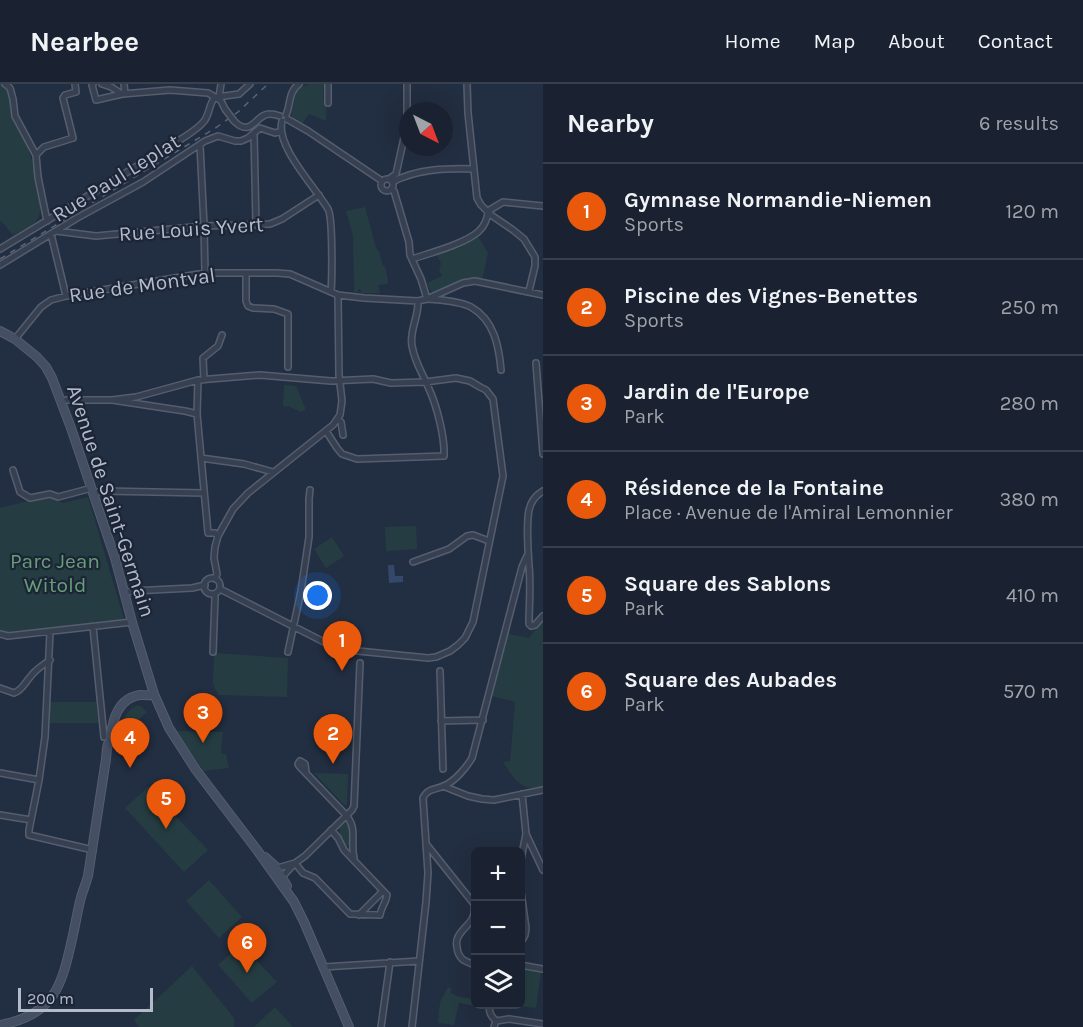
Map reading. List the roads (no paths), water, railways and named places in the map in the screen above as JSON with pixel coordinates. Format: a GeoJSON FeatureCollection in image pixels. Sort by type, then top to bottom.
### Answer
{"type":"FeatureCollection","features":[{"type":"Feature","properties":{"kind":"main road","name":"Avenue de Saint-Germain"},"geometry":{"type":"LineString","coordinates":[[0,331],[37,357],[52,378],[118,569],[153,690],[169,728],[196,770],[278,874],[304,922],[349,1027]]}},
{"type":"Feature","properties":{"kind":"main road"},"geometry":{"type":"LineString","coordinates":[[0,1024],[20,1020],[34,1013],[55,994],[61,982],[93,850],[107,737],[120,706],[147,687],[153,690]]}},
{"type":"Feature","properties":{"kind":"street"},"geometry":{"type":"LineString","coordinates":[[5,84],[10,88],[15,116],[36,154],[47,221]]}},
{"type":"Feature","properties":{"kind":"street"},"geometry":{"type":"LineString","coordinates":[[36,154],[44,147],[72,138],[63,98],[65,95],[76,92],[75,84]]}},
{"type":"Feature","properties":{"kind":"street"},"geometry":{"type":"LineString","coordinates":[[93,84],[96,100],[123,94],[170,90],[208,93],[218,98],[239,126],[253,125],[266,114],[284,118],[308,131],[382,181],[386,179],[391,183],[394,191],[412,259],[427,299]]}},
{"type":"Feature","properties":{"kind":"street"},"geometry":{"type":"LineString","coordinates":[[102,84],[123,94]]}},
{"type":"Feature","properties":{"kind":"street"},"geometry":{"type":"LineString","coordinates":[[123,94],[124,84]]}},
{"type":"Feature","properties":{"kind":"street","name":"Rue Paul Leplat"},"geometry":{"type":"LineString","coordinates":[[0,249],[172,145],[195,128],[205,119],[210,102],[218,98],[221,84]]}},
{"type":"Feature","properties":{"kind":"street"},"geometry":{"type":"LineString","coordinates":[[218,98],[239,94],[250,84]]}},
{"type":"Feature","properties":{"kind":"street"},"geometry":{"type":"LineString","coordinates":[[299,84],[292,92],[281,131],[289,152],[330,212],[331,292]]}},
{"type":"Feature","properties":{"kind":"street"},"geometry":{"type":"LineString","coordinates":[[328,84],[328,103]]}},
{"type":"Feature","properties":{"kind":"street"},"geometry":{"type":"LineString","coordinates":[[382,181],[381,186],[388,190],[396,174],[408,124],[407,84]]}},
{"type":"Feature","properties":{"kind":"street"},"geometry":{"type":"LineString","coordinates":[[467,84],[477,198],[481,206],[491,215],[524,239],[534,257],[535,266],[529,291]]}},
{"type":"Feature","properties":{"kind":"street"},"geometry":{"type":"LineString","coordinates":[[0,266],[53,232],[143,182],[218,136],[243,141],[260,128],[275,133],[281,131]]}},
{"type":"Feature","properties":{"kind":"street"},"geometry":{"type":"LineString","coordinates":[[254,133],[256,225]]}},
{"type":"Feature","properties":{"kind":"street"},"geometry":{"type":"LineString","coordinates":[[200,145],[205,273]]}},
{"type":"Feature","properties":{"kind":"street"},"geometry":{"type":"LineString","coordinates":[[391,183],[399,178],[429,170],[474,168]]}},
{"type":"Feature","properties":{"kind":"street","name":"Rue Louis Yvert"},"geometry":{"type":"LineString","coordinates":[[53,232],[96,236],[204,226],[270,224],[319,195]]}},
{"type":"Feature","properties":{"kind":"street"},"geometry":{"type":"LineString","coordinates":[[488,211],[503,202],[543,206]]}},
{"type":"Feature","properties":{"kind":"street"},"geometry":{"type":"LineString","coordinates":[[412,259],[451,246],[476,234],[481,230],[488,211]]}},
{"type":"Feature","properties":{"kind":"street"},"geometry":{"type":"LineString","coordinates":[[53,232],[66,296]]}},
{"type":"Feature","properties":{"kind":"street","name":"Rue de Montval"},"geometry":{"type":"LineString","coordinates":[[12,338],[41,307],[51,300],[205,273],[290,274],[338,294],[364,298],[418,301],[427,299]]}},
{"type":"Feature","properties":{"kind":"street"},"geometry":{"type":"LineString","coordinates":[[246,273],[248,306],[274,309],[288,314],[288,367]]}},
{"type":"Feature","properties":{"kind":"street"},"geometry":{"type":"LineString","coordinates":[[427,299],[464,283],[475,281],[543,295]]}},
{"type":"Feature","properties":{"kind":"street"},"geometry":{"type":"LineString","coordinates":[[215,579],[217,573],[214,558],[218,536],[240,500],[338,420],[342,401],[338,294]]}},
{"type":"Feature","properties":{"kind":"street"},"geometry":{"type":"LineString","coordinates":[[427,299],[448,301],[470,307],[483,317],[491,327],[500,354],[501,370]]}},
{"type":"Feature","properties":{"kind":"street"},"geometry":{"type":"LineString","coordinates":[[326,431],[342,454],[355,459],[444,456],[443,435],[430,392],[414,357],[411,332],[417,314],[418,301]]}},
{"type":"Feature","properties":{"kind":"street"},"geometry":{"type":"LineString","coordinates":[[218,536],[215,533],[208,533],[198,414],[203,358],[218,346],[222,335]]}},
{"type":"Feature","properties":{"kind":"street"},"geometry":{"type":"LineString","coordinates":[[0,340],[12,338]]}},
{"type":"Feature","properties":{"kind":"street"},"geometry":{"type":"LineString","coordinates":[[536,363],[543,454]]}},
{"type":"Feature","properties":{"kind":"street"},"geometry":{"type":"LineString","coordinates":[[61,402],[136,397],[201,380],[260,375],[340,381],[373,379],[391,383],[456,378],[486,390],[493,399],[502,476],[471,626],[465,638],[458,645],[443,654],[428,658],[335,647],[220,589]]}},
{"type":"Feature","properties":{"kind":"street"},"geometry":{"type":"LineString","coordinates":[[112,400],[198,414]]}},
{"type":"Feature","properties":{"kind":"street"},"geometry":{"type":"LineString","coordinates":[[338,420],[341,422],[343,435]]}},
{"type":"Feature","properties":{"kind":"street"},"geometry":{"type":"LineString","coordinates":[[201,458],[244,464],[273,472]]}},
{"type":"Feature","properties":{"kind":"street"},"geometry":{"type":"LineString","coordinates":[[13,470],[20,492],[30,498],[50,494],[58,497],[92,490],[204,493]]}},
{"type":"Feature","properties":{"kind":"street"},"geometry":{"type":"LineString","coordinates":[[288,652],[309,537],[310,490]]}},
{"type":"Feature","properties":{"kind":"street"},"geometry":{"type":"LineString","coordinates":[[543,491],[536,496],[530,506],[529,624],[535,625],[543,616]]}},
{"type":"Feature","properties":{"kind":"street"},"geometry":{"type":"LineString","coordinates":[[413,562],[449,549],[467,536],[489,541]]}},
{"type":"Feature","properties":{"kind":"street"},"geometry":{"type":"LineString","coordinates":[[412,1027],[428,873],[423,798],[426,793],[443,786],[462,771],[472,758],[522,567],[528,556]]}},
{"type":"Feature","properties":{"kind":"street"},"geometry":{"type":"LineString","coordinates":[[125,593],[192,588],[205,585],[208,580],[215,579]]}},
{"type":"Feature","properties":{"kind":"street"},"geometry":{"type":"LineString","coordinates":[[215,579],[220,589]]}},
{"type":"Feature","properties":{"kind":"street"},"geometry":{"type":"LineString","coordinates":[[205,585],[207,592],[214,594]]}},
{"type":"Feature","properties":{"kind":"street"},"geometry":{"type":"LineString","coordinates":[[214,594],[220,589]]}},
{"type":"Feature","properties":{"kind":"street"},"geometry":{"type":"LineString","coordinates":[[213,652],[214,594]]}},
{"type":"Feature","properties":{"kind":"street"},"geometry":{"type":"LineString","coordinates":[[0,634],[8,636],[132,622]]}},
{"type":"Feature","properties":{"kind":"street"},"geometry":{"type":"LineString","coordinates":[[93,627],[107,737]]}},
{"type":"Feature","properties":{"kind":"street"},"geometry":{"type":"LineString","coordinates":[[50,632],[46,730],[29,835],[93,850]]}},
{"type":"Feature","properties":{"kind":"street"},"geometry":{"type":"LineString","coordinates":[[0,688],[14,693],[21,690],[28,678],[50,660]]}},
{"type":"Feature","properties":{"kind":"street"},"geometry":{"type":"LineString","coordinates":[[278,874],[305,856],[354,806],[360,663]]}},
{"type":"Feature","properties":{"kind":"street"},"geometry":{"type":"LineString","coordinates":[[440,671],[443,769]]}},
{"type":"Feature","properties":{"kind":"street"},"geometry":{"type":"LineString","coordinates":[[441,722],[483,720]]}},
{"type":"Feature","properties":{"kind":"street"},"geometry":{"type":"LineString","coordinates":[[306,772],[346,815],[352,825],[354,859]]}},
{"type":"Feature","properties":{"kind":"street"},"geometry":{"type":"LineString","coordinates":[[0,773],[39,780]]}},
{"type":"Feature","properties":{"kind":"street"},"geometry":{"type":"LineString","coordinates":[[443,786],[482,799],[501,799],[543,790]]}},
{"type":"Feature","properties":{"kind":"street"},"geometry":{"type":"LineString","coordinates":[[522,794],[526,834],[523,847]]}},
{"type":"Feature","properties":{"kind":"street"},"geometry":{"type":"LineString","coordinates":[[0,815],[31,820]]}},
{"type":"Feature","properties":{"kind":"street"},"geometry":{"type":"LineString","coordinates":[[295,863],[306,874],[315,878],[350,914],[380,915],[387,895],[344,850],[331,830]]}},
{"type":"Feature","properties":{"kind":"street"},"geometry":{"type":"LineString","coordinates":[[526,834],[543,870]]}},
{"type":"Feature","properties":{"kind":"street"},"geometry":{"type":"LineString","coordinates":[[426,843],[474,904],[474,916],[456,943],[459,957],[464,962],[471,964]]}},
{"type":"Feature","properties":{"kind":"street"},"geometry":{"type":"LineString","coordinates":[[344,850],[352,847]]}},
{"type":"Feature","properties":{"kind":"street"},"geometry":{"type":"LineString","coordinates":[[359,915],[383,891]]}},
{"type":"Feature","properties":{"kind":"street"},"geometry":{"type":"LineString","coordinates":[[324,967],[419,961]]}},
{"type":"Feature","properties":{"kind":"street"},"geometry":{"type":"LineString","coordinates":[[381,1027],[390,962]]}},
{"type":"Feature","properties":{"kind":"street"},"geometry":{"type":"LineString","coordinates":[[525,966],[543,969]]}},
{"type":"Feature","properties":{"kind":"street"},"geometry":{"type":"LineString","coordinates":[[490,1009],[490,1016],[495,1024],[509,1019],[540,1025]]}},
{"type":"Feature","properties":{"kind":"water"},"geometry":{"type":"Polygon","coordinates":[[[388,565],[394,565],[395,576],[403,576],[403,582],[389,583],[388,565]]]}},
{"type":"Feature","properties":{"kind":"railway"},"geometry":{"type":"LineString","coordinates":[[0,259],[217,127],[238,112],[268,84]]}},
{"type":"Feature","properties":{"kind":"place","name":"Gymnase Normandie-Niemen"},"geometry":{"type":"Point","coordinates":[342,671]}},
{"type":"Feature","properties":{"kind":"place","name":"Jardin de l'Europe"},"geometry":{"type":"Point","coordinates":[203,743]}},
{"type":"Feature","properties":{"kind":"place","name":"Piscine des Vignes-Benettes"},"geometry":{"type":"Point","coordinates":[333,764]}},
{"type":"Feature","properties":{"kind":"place","name":"Résidence de la Fontaine"},"geometry":{"type":"Point","coordinates":[130,768]}},
{"type":"Feature","properties":{"kind":"place","name":"Square des Sablons"},"geometry":{"type":"Point","coordinates":[166,829]}},
{"type":"Feature","properties":{"kind":"place","name":"Square des Aubades"},"geometry":{"type":"Point","coordinates":[247,973]}},
{"type":"Feature","properties":{"kind":"park label","name":"Parc Jean Witold"},"geometry":{"type":"Point","coordinates":[55,573]}}]}
